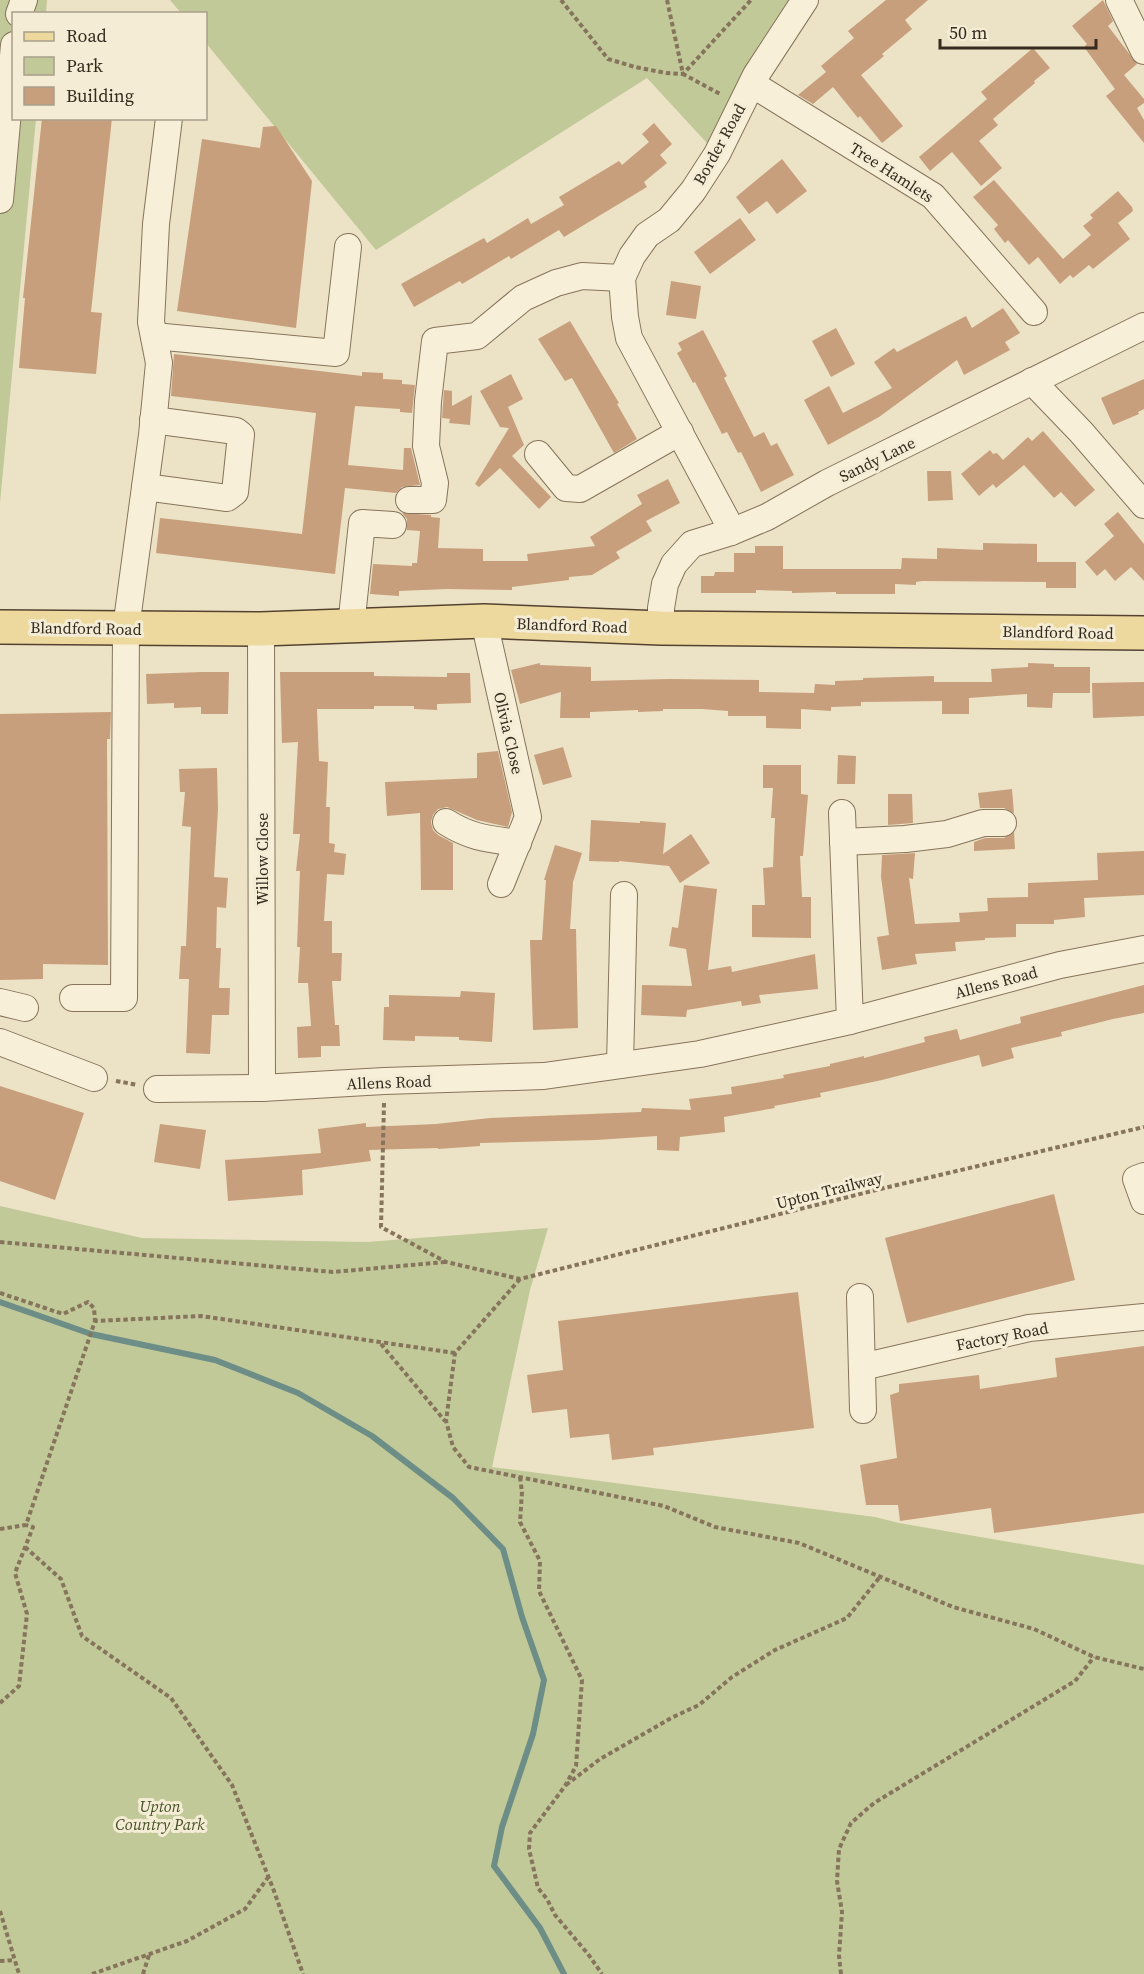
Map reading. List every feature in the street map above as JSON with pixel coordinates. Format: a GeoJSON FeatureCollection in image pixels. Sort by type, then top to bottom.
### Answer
{"type":"FeatureCollection","features":[{"type":"Feature","properties":{"kind":"main road","name":"Blandford Road"},"geometry":{"type":"LineString","coordinates":[[0,627],[261,629],[484,621],[661,628],[1144,633]]}},
{"type":"Feature","properties":{"kind":"street","name":"Border Road"},"geometry":{"type":"LineString","coordinates":[[622,278],[632,256],[647,236],[669,220],[693,191],[717,154],[746,94],[805,0]]}},
{"type":"Feature","properties":{"kind":"street"},"geometry":{"type":"LineString","coordinates":[[1119,0],[1144,51]]}},
{"type":"Feature","properties":{"kind":"street"},"geometry":{"type":"LineString","coordinates":[[0,200],[12,67]]}},
{"type":"Feature","properties":{"kind":"street","name":"Tree Hamlets"},"geometry":{"type":"LineString","coordinates":[[746,94],[933,196],[1034,312]]}},
{"type":"Feature","properties":{"kind":"street"},"geometry":{"type":"LineString","coordinates":[[73,998],[124,998],[126,628],[159,363],[151,322],[156,224],[169,120]]}},
{"type":"Feature","properties":{"kind":"street"},"geometry":{"type":"LineString","coordinates":[[154,336],[336,353],[348,247]]}},
{"type":"Feature","properties":{"kind":"street"},"geometry":{"type":"LineString","coordinates":[[409,500],[433,500],[435,483],[426,446],[435,341],[477,336],[523,298],[556,283],[582,276],[622,278],[629,338],[731,532]]}},
{"type":"Feature","properties":{"kind":"street","name":"Sandy Lane"},"geometry":{"type":"LineString","coordinates":[[661,628],[661,608],[665,584],[674,564],[692,544],[731,532],[767,517],[827,483],[1144,326]]}},
{"type":"Feature","properties":{"kind":"street"},"geometry":{"type":"LineString","coordinates":[[1032,381],[1081,432],[1144,505]]}},
{"type":"Feature","properties":{"kind":"street"},"geometry":{"type":"LineString","coordinates":[[145,487],[227,498],[235,492],[241,435],[236,431],[153,420]]}},
{"type":"Feature","properties":{"kind":"street"},"geometry":{"type":"LineString","coordinates":[[538,454],[567,488],[580,489],[680,432]]}},
{"type":"Feature","properties":{"kind":"street"},"geometry":{"type":"LineString","coordinates":[[351,626],[362,524],[393,525]]}},
{"type":"Feature","properties":{"kind":"street","name":"Olivia Close"},"geometry":{"type":"LineString","coordinates":[[484,621],[528,817],[501,884]]}},
{"type":"Feature","properties":{"kind":"street","name":"Willow Close"},"geometry":{"type":"LineString","coordinates":[[261,629],[262,1088]]}},
{"type":"Feature","properties":{"kind":"street"},"geometry":{"type":"LineString","coordinates":[[842,813],[850,1021]]}},
{"type":"Feature","properties":{"kind":"street"},"geometry":{"type":"LineString","coordinates":[[446,822],[464,833],[480,838],[518,843]]}},
{"type":"Feature","properties":{"kind":"street"},"geometry":{"type":"LineString","coordinates":[[843,842],[915,838],[947,834],[983,823],[1003,823]]}},
{"type":"Feature","properties":{"kind":"street"},"geometry":{"type":"LineString","coordinates":[[621,1065],[624,894]]}},
{"type":"Feature","properties":{"kind":"street","name":"Allens Road"},"geometry":{"type":"LineString","coordinates":[[157,1089],[262,1088],[384,1081],[544,1076],[700,1054],[850,1021],[1059,965],[1144,949]]}},
{"type":"Feature","properties":{"kind":"street"},"geometry":{"type":"LineString","coordinates":[[0,1002],[25,1008]]}},
{"type":"Feature","properties":{"kind":"street"},"geometry":{"type":"LineString","coordinates":[[0,1042],[26,1063],[94,1078]]}},
{"type":"Feature","properties":{"kind":"street"},"geometry":{"type":"LineString","coordinates":[[1144,1176],[1136,1179],[1144,1201]]}},
{"type":"Feature","properties":{"kind":"street"},"geometry":{"type":"LineString","coordinates":[[860,1297],[863,1410]]}},
{"type":"Feature","properties":{"kind":"street","name":"Factory Road"},"geometry":{"type":"LineString","coordinates":[[862,1367],[1029,1328],[1144,1317]]}},
{"type":"Feature","properties":{"kind":"path"},"geometry":{"type":"LineString","coordinates":[[561,0],[608,59],[635,67],[683,74],[746,94]]}},
{"type":"Feature","properties":{"kind":"path"},"geometry":{"type":"LineString","coordinates":[[667,0],[683,74]]}},
{"type":"Feature","properties":{"kind":"path"},"geometry":{"type":"LineString","coordinates":[[683,74],[751,0]]}},
{"type":"Feature","properties":{"kind":"path"},"geometry":{"type":"LineString","coordinates":[[94,1078],[157,1089]]}},
{"type":"Feature","properties":{"kind":"path"},"geometry":{"type":"LineString","coordinates":[[384,1081],[381,1227],[446,1262],[520,1279],[455,1353],[446,1421],[453,1447],[469,1467],[664,1506],[715,1527],[799,1543],[953,1607],[1034,1629],[1094,1657],[1144,1669]]}},
{"type":"Feature","properties":{"kind":"path","name":"Upton Trailway"},"geometry":{"type":"LineString","coordinates":[[520,1279],[1144,1126]]}},
{"type":"Feature","properties":{"kind":"path"},"geometry":{"type":"LineString","coordinates":[[0,1242],[333,1272],[446,1262]]}},
{"type":"Feature","properties":{"kind":"path"},"geometry":{"type":"LineString","coordinates":[[0,1293],[63,1314],[88,1302],[94,1308],[95,1321],[26,1525]]}},
{"type":"Feature","properties":{"kind":"path"},"geometry":{"type":"LineString","coordinates":[[95,1321],[201,1316],[455,1353]]}},
{"type":"Feature","properties":{"kind":"path"},"geometry":{"type":"LineString","coordinates":[[380,1343],[446,1421]]}},
{"type":"Feature","properties":{"kind":"path"},"geometry":{"type":"LineString","coordinates":[[520,1477],[522,1492],[520,1522],[540,1561],[539,1591],[582,1680],[576,1766],[565,1786],[530,1833],[529,1849],[538,1888],[555,1915],[602,1974]]}},
{"type":"Feature","properties":{"kind":"path"},"geometry":{"type":"LineString","coordinates":[[0,1529],[26,1525],[33,1527],[15,1573],[27,1614],[19,1686],[0,1703]]}},
{"type":"Feature","properties":{"kind":"path"},"geometry":{"type":"LineString","coordinates":[[25,1547],[61,1579],[82,1636],[171,1698],[232,1785],[269,1876],[303,1974]]}},
{"type":"Feature","properties":{"kind":"path"},"geometry":{"type":"LineString","coordinates":[[565,1786],[600,1759],[671,1718],[699,1705],[732,1677],[775,1650],[847,1618],[879,1578]]}},
{"type":"Feature","properties":{"kind":"path"},"geometry":{"type":"LineString","coordinates":[[841,1974],[839,1956],[842,1912],[837,1881],[838,1860],[839,1849],[851,1823],[874,1803],[1075,1681],[1094,1657]]}},
{"type":"Feature","properties":{"kind":"path"},"geometry":{"type":"LineString","coordinates":[[92,1974],[187,1941],[245,1909],[269,1876]]}},
{"type":"Feature","properties":{"kind":"path"},"geometry":{"type":"LineString","coordinates":[[0,1911],[19,1974]]}},
{"type":"Feature","properties":{"kind":"path"},"geometry":{"type":"LineString","coordinates":[[143,1974],[150,1954]]}},
{"type":"Feature","properties":{"kind":"path"},"geometry":{"type":"LineString","coordinates":[[0,1961],[15,1960]]}},
{"type":"Feature","properties":{"kind":"green space"},"geometry":{"type":"Polygon","coordinates":[[[0,0],[47,0],[46,12],[12,12],[12,120],[36,120],[0,503],[0,0]]]}},
{"type":"Feature","properties":{"kind":"green space"},"geometry":{"type":"Polygon","coordinates":[[[170,0],[805,0],[717,154],[647,78],[376,250],[207,44],[207,12],[180,12],[170,0]]]}},
{"type":"Feature","properties":{"kind":"green space","name":"Upton Country Park"},"geometry":{"type":"Polygon","coordinates":[[[0,1206],[142,1238],[367,1242],[548,1228],[530,1290],[492,1467],[875,1517],[1144,1565],[1144,1974],[0,1974],[0,1206]]]}},
{"type":"Feature","properties":{"kind":"building"},"geometry":{"type":"Polygon","coordinates":[[[886,0],[928,0],[905,20],[912,29],[861,75],[903,126],[882,143],[833,87],[813,104],[798,95],[826,72],[821,66],[854,38],[848,31],[886,0]]]}},
{"type":"Feature","properties":{"kind":"building"},"geometry":{"type":"Polygon","coordinates":[[[1103,0],[1113,21],[1108,26],[1137,64],[1124,75],[1144,99],[1144,103],[1137,108],[1144,120],[1144,143],[1106,96],[1115,89],[1084,47],[1087,44],[1072,26],[1103,0]]]}},
{"type":"Feature","properties":{"kind":"building"},"geometry":{"type":"Polygon","coordinates":[[[1033,48],[1050,68],[993,119],[998,125],[979,141],[1002,168],[981,186],[952,152],[930,171],[919,157],[987,99],[981,92],[1033,48]]]}},
{"type":"Feature","properties":{"kind":"building"},"geometry":{"type":"Polygon","coordinates":[[[42,120],[112,120],[91,312],[102,313],[96,374],[19,368],[25,298],[23,298],[42,120]]]}},
{"type":"Feature","properties":{"kind":"building"},"geometry":{"type":"Polygon","coordinates":[[[654,123],[672,144],[660,155],[667,163],[644,182],[647,187],[564,237],[559,230],[511,259],[509,256],[462,284],[460,281],[414,307],[401,284],[484,238],[487,243],[528,218],[531,224],[564,205],[559,197],[619,161],[622,165],[649,142],[642,134],[654,123]]]}},
{"type":"Feature","properties":{"kind":"building"},"geometry":{"type":"Polygon","coordinates":[[[276,126],[312,181],[296,328],[177,311],[202,139],[260,148],[263,127],[276,126]]]}},
{"type":"Feature","properties":{"kind":"building"},"geometry":{"type":"Polygon","coordinates":[[[782,159],[807,191],[777,214],[767,201],[749,214],[736,197],[782,159]]]}},
{"type":"Feature","properties":{"kind":"building"},"geometry":{"type":"Polygon","coordinates":[[[994,180],[1063,259],[1091,235],[1083,226],[1093,218],[1090,215],[1118,191],[1133,211],[1118,223],[1130,239],[1093,269],[1089,265],[1073,278],[1070,275],[1060,284],[1038,257],[1029,265],[1008,240],[1005,243],[994,229],[998,225],[973,197],[994,180]]]}},
{"type":"Feature","properties":{"kind":"building"},"geometry":{"type":"Polygon","coordinates":[[[740,218],[756,240],[710,274],[694,252],[740,218]]]}},
{"type":"Feature","properties":{"kind":"building"},"geometry":{"type":"Polygon","coordinates":[[[671,281],[701,286],[696,319],[666,315],[671,281]]]}},
{"type":"Feature","properties":{"kind":"building"},"geometry":{"type":"Polygon","coordinates":[[[1003,308],[1020,333],[1005,342],[1010,350],[964,375],[957,360],[879,417],[828,445],[804,400],[829,386],[843,413],[892,388],[874,362],[894,348],[897,352],[966,316],[972,328],[1003,308]]]}},
{"type":"Feature","properties":{"kind":"building"},"geometry":{"type":"Polygon","coordinates":[[[570,321],[619,403],[617,404],[637,439],[614,453],[572,378],[565,381],[538,339],[570,321]]]}},
{"type":"Feature","properties":{"kind":"building"},"geometry":{"type":"Polygon","coordinates":[[[836,328],[855,364],[831,377],[812,341],[836,328]]]}},
{"type":"Feature","properties":{"kind":"building"},"geometry":{"type":"Polygon","coordinates":[[[703,330],[727,376],[724,378],[754,437],[764,432],[771,446],[777,443],[794,475],[761,492],[741,452],[738,453],[727,432],[722,434],[677,353],[682,350],[678,343],[703,330]]]}},
{"type":"Feature","properties":{"kind":"building"},"geometry":{"type":"Polygon","coordinates":[[[174,354],[362,376],[362,372],[383,373],[383,379],[402,380],[402,384],[415,385],[412,413],[400,412],[400,409],[355,406],[348,465],[403,470],[404,448],[411,448],[420,485],[402,487],[396,493],[345,488],[335,574],[156,553],[160,518],[302,534],[316,413],[171,396],[174,354]]]}},
{"type":"Feature","properties":{"kind":"building"},"geometry":{"type":"Polygon","coordinates":[[[511,374],[523,399],[508,407],[524,445],[512,456],[551,497],[539,509],[500,468],[479,487],[475,484],[509,428],[500,427],[480,391],[511,374]]]}},
{"type":"Feature","properties":{"kind":"building"},"geometry":{"type":"Polygon","coordinates":[[[1144,379],[1144,409],[1138,412],[1139,414],[1113,425],[1101,398],[1144,379]]]}},
{"type":"Feature","properties":{"kind":"building"},"geometry":{"type":"Polygon","coordinates":[[[444,390],[452,391],[452,406],[472,395],[470,425],[449,423],[450,419],[442,418],[444,390]]]}},
{"type":"Feature","properties":{"kind":"building"},"geometry":{"type":"Polygon","coordinates":[[[1043,431],[1095,490],[1075,507],[1061,492],[1054,498],[1024,465],[996,488],[993,484],[979,496],[961,474],[990,450],[993,454],[997,453],[1003,460],[1028,437],[1032,441],[1043,431]]]}},
{"type":"Feature","properties":{"kind":"building"},"geometry":{"type":"Polygon","coordinates":[[[927,471],[951,471],[953,500],[928,501],[927,471]]]}},
{"type":"Feature","properties":{"kind":"building"},"geometry":{"type":"Polygon","coordinates":[[[668,479],[680,503],[646,521],[652,531],[616,552],[620,558],[592,575],[512,587],[512,590],[447,589],[399,591],[399,596],[370,594],[373,564],[412,566],[412,563],[417,563],[420,531],[407,530],[407,519],[402,513],[431,515],[431,517],[440,518],[438,548],[483,549],[483,561],[528,561],[527,554],[595,546],[590,537],[642,504],[637,495],[668,479]]]}},
{"type":"Feature","properties":{"kind":"building"},"geometry":{"type":"Polygon","coordinates":[[[1118,512],[1144,544],[1144,581],[1131,567],[1115,581],[1105,569],[1097,576],[1085,562],[1114,536],[1104,524],[1118,512]]]}},
{"type":"Feature","properties":{"kind":"building"},"geometry":{"type":"Polygon","coordinates":[[[983,543],[1037,544],[1037,562],[1076,562],[1076,588],[1046,588],[1046,582],[922,581],[916,582],[916,585],[895,584],[895,594],[792,593],[792,591],[756,590],[756,593],[701,593],[701,576],[714,576],[715,572],[734,572],[734,553],[755,553],[755,546],[783,546],[783,569],[901,569],[902,558],[937,559],[937,548],[983,550],[983,543]]]}},
{"type":"Feature","properties":{"kind":"building"},"geometry":{"type":"Polygon","coordinates":[[[540,663],[540,665],[591,667],[591,681],[759,680],[759,692],[814,693],[815,684],[835,685],[835,681],[863,680],[863,678],[934,676],[934,682],[992,682],[991,669],[1028,667],[1028,663],[1054,664],[1054,667],[1090,667],[1090,693],[1053,693],[1052,708],[1027,707],[1027,694],[969,698],[969,714],[942,714],[942,701],[861,702],[861,706],[831,707],[831,711],[801,709],[801,729],[766,728],[766,716],[728,716],[728,711],[702,709],[590,712],[590,718],[560,718],[561,692],[520,704],[511,670],[540,663]]]}},
{"type":"Feature","properties":{"kind":"building"},"geometry":{"type":"Polygon","coordinates":[[[229,672],[228,714],[201,714],[201,707],[174,708],[174,703],[147,704],[146,674],[229,672]]]}},
{"type":"Feature","properties":{"kind":"building"},"geometry":{"type":"Polygon","coordinates":[[[280,672],[374,672],[374,676],[447,677],[447,673],[470,673],[471,703],[437,704],[437,710],[414,709],[414,706],[317,709],[319,761],[328,762],[326,807],[330,807],[329,843],[335,844],[334,852],[346,854],[344,875],[327,874],[324,921],[332,921],[332,953],[342,953],[341,981],[332,981],[335,1025],[339,1025],[340,1046],[321,1046],[321,1057],[298,1058],[297,1027],[311,1026],[308,983],[298,983],[300,871],[296,871],[300,834],[293,834],[298,742],[282,743],[280,672]]]}},
{"type":"Feature","properties":{"kind":"building"},"geometry":{"type":"Polygon","coordinates":[[[1144,682],[1144,716],[1093,718],[1092,683],[1144,682]]]}},
{"type":"Feature","properties":{"kind":"building"},"geometry":{"type":"Polygon","coordinates":[[[111,712],[110,739],[107,739],[108,965],[43,964],[43,979],[0,980],[0,714],[111,712]]]}},
{"type":"Feature","properties":{"kind":"building"},"geometry":{"type":"Polygon","coordinates":[[[563,747],[572,777],[543,785],[534,755],[563,747]]]}},
{"type":"Feature","properties":{"kind":"building"},"geometry":{"type":"Polygon","coordinates":[[[498,751],[512,812],[508,827],[477,820],[447,807],[438,809],[431,822],[433,830],[438,835],[453,843],[453,890],[421,890],[420,813],[387,816],[385,782],[477,778],[477,753],[498,751]]]}},
{"type":"Feature","properties":{"kind":"building"},"geometry":{"type":"Polygon","coordinates":[[[838,755],[856,756],[855,784],[837,784],[838,755]]]}},
{"type":"Feature","properties":{"kind":"building"},"geometry":{"type":"Polygon","coordinates":[[[763,765],[801,765],[801,794],[808,795],[803,856],[800,856],[802,897],[811,897],[811,938],[752,937],[752,905],[765,905],[763,868],[773,867],[775,818],[771,818],[773,788],[763,788],[763,765]]]}},
{"type":"Feature","properties":{"kind":"building"},"geometry":{"type":"Polygon","coordinates":[[[217,768],[218,809],[214,877],[228,878],[226,908],[217,907],[216,948],[221,948],[219,988],[230,988],[229,1015],[212,1015],[210,1054],[186,1053],[189,979],[179,979],[181,946],[186,946],[191,827],[182,826],[185,792],[180,792],[179,769],[217,768]]]}},
{"type":"Feature","properties":{"kind":"building"},"geometry":{"type":"Polygon","coordinates":[[[1012,789],[1014,813],[1004,808],[980,808],[978,793],[1012,789]]]}},
{"type":"Feature","properties":{"kind":"building"},"geometry":{"type":"Polygon","coordinates":[[[888,794],[912,794],[913,823],[888,825],[888,794]]]}},
{"type":"Feature","properties":{"kind":"building"},"geometry":{"type":"Polygon","coordinates":[[[591,820],[666,823],[663,854],[691,834],[710,863],[680,883],[669,866],[619,861],[589,861],[591,820]]]}},
{"type":"Feature","properties":{"kind":"building"},"geometry":{"type":"Polygon","coordinates":[[[1014,832],[1015,849],[974,851],[974,842],[985,838],[1004,838],[1014,832]]]}},
{"type":"Feature","properties":{"kind":"building"},"geometry":{"type":"Polygon","coordinates":[[[555,845],[582,853],[573,882],[570,929],[576,929],[578,1028],[533,1030],[530,940],[542,940],[546,880],[544,880],[555,845]]]}},
{"type":"Feature","properties":{"kind":"building"},"geometry":{"type":"Polygon","coordinates":[[[1144,851],[1144,895],[1084,898],[1085,917],[1054,920],[1054,924],[1016,924],[1016,937],[955,942],[956,951],[915,954],[917,964],[882,970],[877,937],[889,935],[881,877],[882,855],[915,853],[913,879],[909,878],[915,924],[960,922],[959,913],[988,911],[987,898],[1028,897],[1028,883],[1098,880],[1097,853],[1144,851]]]}},
{"type":"Feature","properties":{"kind":"building"},"geometry":{"type":"Polygon","coordinates":[[[684,885],[717,889],[708,970],[731,966],[732,972],[815,954],[818,989],[759,995],[761,1003],[742,1006],[741,1001],[687,1010],[686,1017],[641,1015],[642,985],[692,986],[686,949],[669,946],[672,927],[678,928],[684,885]]]}},
{"type":"Feature","properties":{"kind":"building"},"geometry":{"type":"Polygon","coordinates":[[[1144,985],[1144,1013],[1061,1032],[1062,1036],[1011,1048],[1014,1058],[982,1067],[979,1055],[820,1093],[821,1097],[724,1117],[725,1132],[680,1137],[679,1151],[657,1150],[657,1136],[480,1143],[480,1146],[438,1149],[369,1150],[371,1161],[302,1170],[303,1195],[228,1201],[225,1160],[321,1153],[318,1129],[366,1123],[366,1127],[436,1124],[490,1118],[641,1112],[642,1108],[691,1110],[689,1099],[732,1094],[731,1087],[784,1078],[783,1075],[830,1066],[830,1064],[864,1056],[864,1058],[925,1042],[924,1037],[957,1029],[960,1040],[1021,1023],[1020,1017],[1144,985]]]}},
{"type":"Feature","properties":{"kind":"building"},"geometry":{"type":"Polygon","coordinates":[[[461,991],[495,993],[492,1042],[459,1040],[459,1037],[415,1036],[415,1041],[383,1040],[384,1007],[389,1007],[389,995],[460,997],[461,991]]]}},
{"type":"Feature","properties":{"kind":"building"},"geometry":{"type":"Polygon","coordinates":[[[0,1086],[84,1113],[55,1200],[0,1181],[0,1086]]]}},
{"type":"Feature","properties":{"kind":"building"},"geometry":{"type":"Polygon","coordinates":[[[160,1124],[206,1130],[200,1169],[154,1162],[160,1124]]]}},
{"type":"Feature","properties":{"kind":"building"},"geometry":{"type":"Polygon","coordinates":[[[1054,1194],[1075,1280],[907,1323],[885,1238],[1054,1194]]]}},
{"type":"Feature","properties":{"kind":"building"},"geometry":{"type":"Polygon","coordinates":[[[798,1292],[814,1428],[653,1448],[654,1455],[612,1460],[609,1434],[570,1438],[567,1409],[532,1413],[527,1375],[563,1370],[558,1321],[798,1292]]]}},
{"type":"Feature","properties":{"kind":"building"},"geometry":{"type":"Polygon","coordinates":[[[1144,1346],[1144,1513],[994,1533],[991,1508],[900,1521],[898,1505],[866,1505],[860,1465],[897,1458],[890,1395],[899,1392],[899,1384],[979,1375],[980,1389],[1057,1377],[1055,1358],[1144,1346]]]}},
{"type":"Feature","properties":{"kind":"waterway"},"geometry":{"type":"LineString","coordinates":[[0,1302],[91,1334],[215,1360],[298,1393],[372,1436],[453,1498],[503,1549],[522,1617],[544,1680],[533,1734],[502,1827],[494,1866],[540,1928],[564,1974]]}}]}
